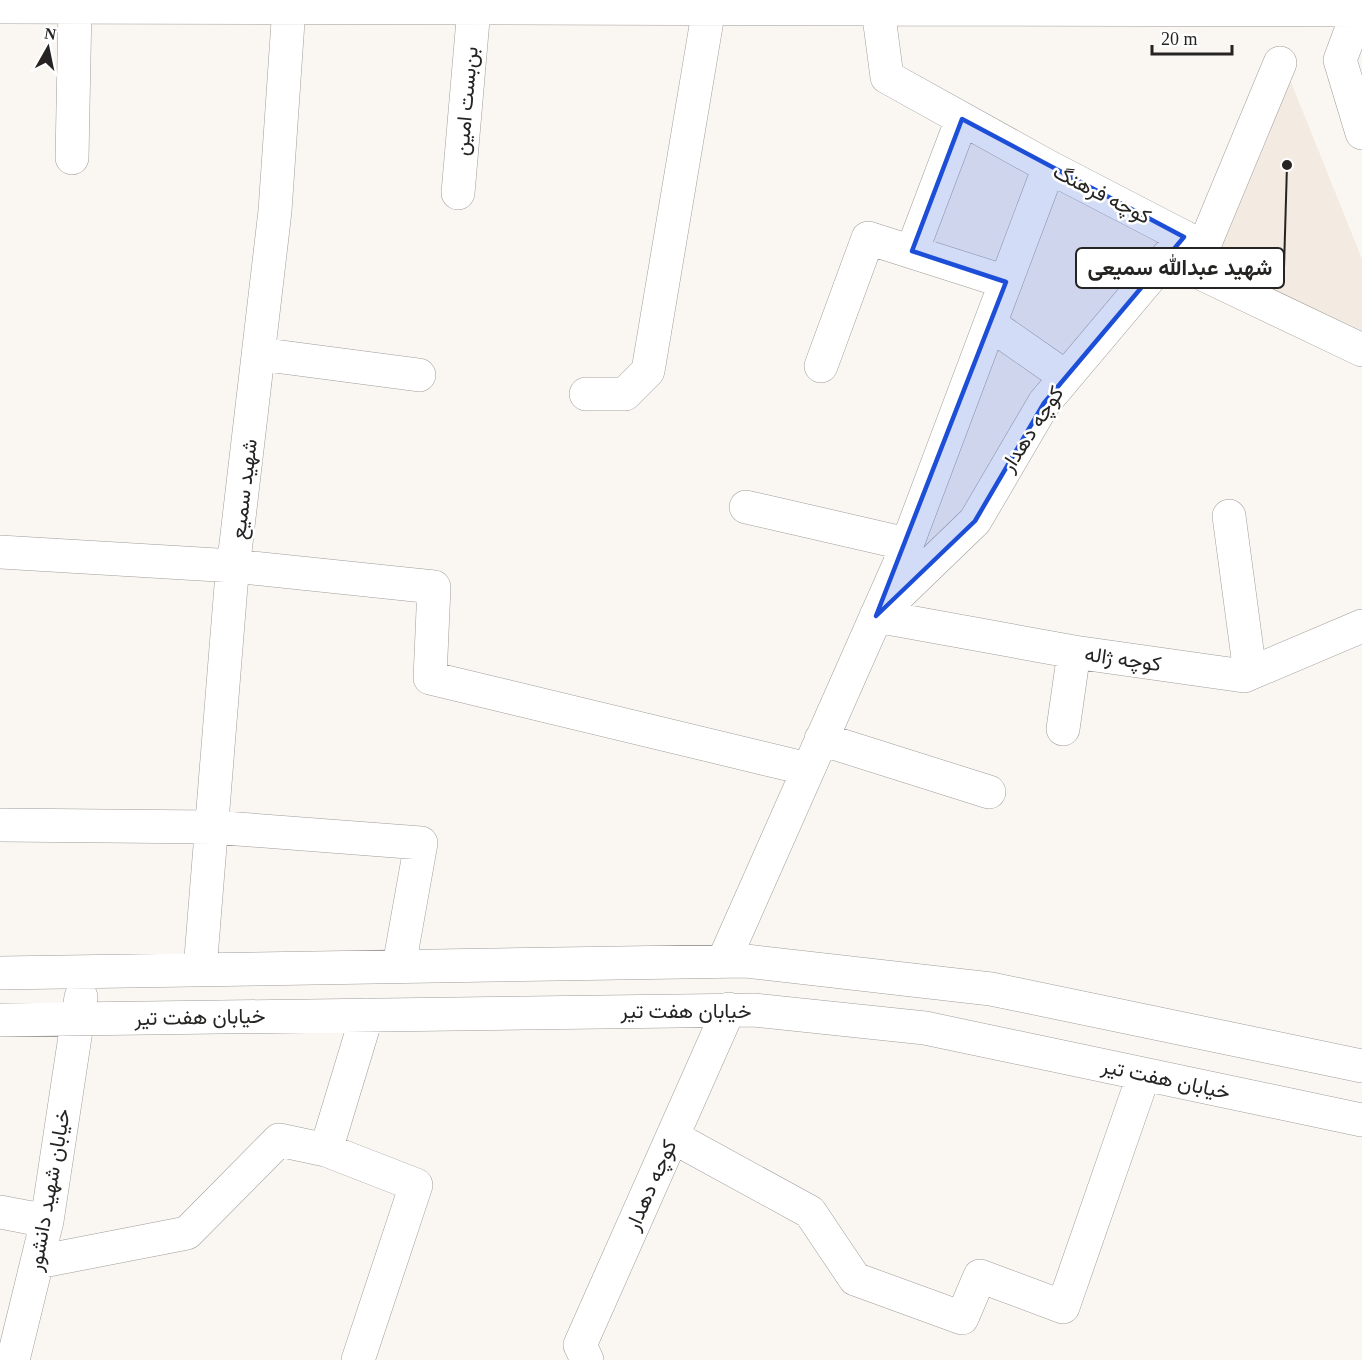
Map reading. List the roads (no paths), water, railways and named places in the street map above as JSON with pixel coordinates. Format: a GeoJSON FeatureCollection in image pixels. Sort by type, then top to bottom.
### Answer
{"type":"FeatureCollection","features":[{"type":"Feature","properties":{"kind":"street"},"geometry":{"type":"LineString","coordinates":[[10,4],[75,7],[289,8],[709,8],[756,4],[878,9],[1360,9],[1340,60],[1362,134]]}},
{"type":"Feature","properties":{"kind":"street"},"geometry":{"type":"LineString","coordinates":[[72,158],[75,7]]}},
{"type":"Feature","properties":{"kind":"street","name":"شهید سمیع"},"geometry":{"type":"LineString","coordinates":[[200,970],[234,566],[276,200],[289,8]]}},
{"type":"Feature","properties":{"kind":"street","name":"بن‌بست امین"},"geometry":{"type":"LineString","coordinates":[[458,193],[474,8]]}},
{"type":"Feature","properties":{"kind":"street"},"geometry":{"type":"LineString","coordinates":[[586,394],[625,394],[648,371],[709,8]]}},
{"type":"Feature","properties":{"kind":"street","name":"کوچه فرهنگ"},"geometry":{"type":"LineString","coordinates":[[878,9],[887,77],[1049,167],[1184,237]]}},
{"type":"Feature","properties":{"kind":"street"},"geometry":{"type":"LineString","coordinates":[[1194,270],[1280,63]]}},
{"type":"Feature","properties":{"kind":"street"},"geometry":{"type":"LineString","coordinates":[[912,251],[962,119]]}},
{"type":"Feature","properties":{"kind":"street","name":"کوچه دهدار"},"geometry":{"type":"LineString","coordinates":[[724,960],[907,544],[1049,167]]}},
{"type":"Feature","properties":{"kind":"street"},"geometry":{"type":"LineString","coordinates":[[1184,237],[1194,270],[1362,350]]}},
{"type":"Feature","properties":{"kind":"street","name":"کوچه دهدار"},"geometry":{"type":"LineString","coordinates":[[876,616],[975,521],[1044,403],[1184,237]]}},
{"type":"Feature","properties":{"kind":"street"},"geometry":{"type":"LineString","coordinates":[[821,366],[868,238],[1006,282]]}},
{"type":"Feature","properties":{"kind":"street"},"geometry":{"type":"LineString","coordinates":[[990,324],[1066,377]]}},
{"type":"Feature","properties":{"kind":"street"},"geometry":{"type":"LineString","coordinates":[[260,354],[419,375]]}},
{"type":"Feature","properties":{"kind":"street"},"geometry":{"type":"LineString","coordinates":[[746,507],[907,544]]}},
{"type":"Feature","properties":{"kind":"street"},"geometry":{"type":"LineString","coordinates":[[1229,516],[1251,673]]}},
{"type":"Feature","properties":{"kind":"street"},"geometry":{"type":"LineString","coordinates":[[0,552],[234,566],[434,587],[430,678],[808,769]]}},
{"type":"Feature","properties":{"kind":"street","name":"کوچه ژاله"},"geometry":{"type":"LineString","coordinates":[[876,616],[1074,652],[1244,676],[1362,626]]}},
{"type":"Feature","properties":{"kind":"street"},"geometry":{"type":"LineString","coordinates":[[1063,729],[1074,652]]}},
{"type":"Feature","properties":{"kind":"street"},"geometry":{"type":"LineString","coordinates":[[821,739],[989,792]]}},
{"type":"Feature","properties":{"kind":"street"},"geometry":{"type":"LineString","coordinates":[[0,825],[212,826],[421,843],[399,966]]}},
{"type":"Feature","properties":{"kind":"street"},"geometry":{"type":"LineString","coordinates":[[0,974],[746,960],[991,990],[1362,1066]]}},
{"type":"Feature","properties":{"kind":"street","name":"خیابان شهید دانشور"},"geometry":{"type":"LineString","coordinates":[[13,1360],[46,1221],[79,1019],[84,972]]}},
{"type":"Feature","properties":{"kind":"street","name":"کوچه دهدار"},"geometry":{"type":"LineString","coordinates":[[586,1360],[580,1345],[729,1010]]}},
{"type":"Feature","properties":{"kind":"street","name":"خیابان هفت تیر"},"geometry":{"type":"LineString","coordinates":[[0,1020],[729,1010],[925,1028],[1362,1120]]}},
{"type":"Feature","properties":{"kind":"street"},"geometry":{"type":"LineString","coordinates":[[327,1150],[367,1015]]}},
{"type":"Feature","properties":{"kind":"street"},"geometry":{"type":"LineString","coordinates":[[673,1137],[810,1212],[855,1279],[962,1318],[980,1276],[1063,1307],[1144,1074]]}},
{"type":"Feature","properties":{"kind":"street"},"geometry":{"type":"LineString","coordinates":[[38,1262],[187,1233],[279,1140],[327,1150],[416,1185],[358,1360]]}},
{"type":"Feature","properties":{"kind":"street"},"geometry":{"type":"LineString","coordinates":[[0,1212],[46,1221]]}},
{"type":"Feature","properties":{"kind":"place","name":"شهید عبدالله سمیعی"},"geometry":{"type":"Point","coordinates":[1287,165]}}]}
